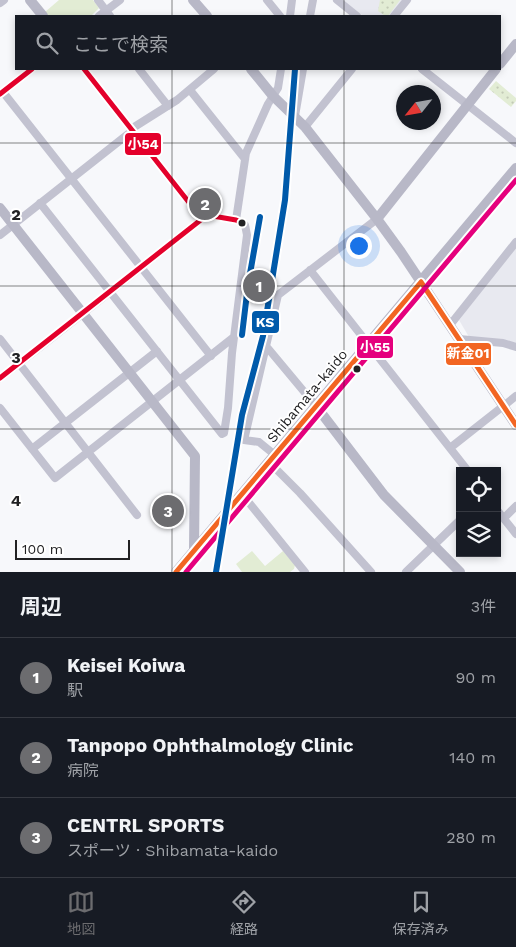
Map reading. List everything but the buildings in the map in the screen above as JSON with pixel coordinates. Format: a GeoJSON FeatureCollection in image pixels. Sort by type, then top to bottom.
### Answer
{"type":"FeatureCollection","features":[{"type":"Feature","properties":{"kind":"street"},"geometry":{"type":"LineString","coordinates":[[0,3],[4,0]]}},
{"type":"Feature","properties":{"kind":"street"},"geometry":{"type":"LineString","coordinates":[[30,0],[42,15]]}},
{"type":"Feature","properties":{"kind":"street"},"geometry":{"type":"LineString","coordinates":[[98,0],[108,14],[120,0]]}},
{"type":"Feature","properties":{"kind":"street"},"geometry":{"type":"LineString","coordinates":[[193,0],[206,15]]}},
{"type":"Feature","properties":{"kind":"street"},"geometry":{"type":"LineString","coordinates":[[267,0],[279,15]]}},
{"type":"Feature","properties":{"kind":"street"},"geometry":{"type":"LineString","coordinates":[[290,15],[292,0]]}},
{"type":"Feature","properties":{"kind":"street"},"geometry":{"type":"LineString","coordinates":[[310,15],[313,0]]}},
{"type":"Feature","properties":{"kind":"street"},"geometry":{"type":"LineString","coordinates":[[337,0],[357,15]]}},
{"type":"Feature","properties":{"kind":"street"},"geometry":{"type":"LineString","coordinates":[[395,15],[407,0]]}},
{"type":"Feature","properties":{"kind":"street"},"geometry":{"type":"LineString","coordinates":[[501,63],[516,44]]}},
{"type":"Feature","properties":{"kind":"street"},"geometry":{"type":"LineString","coordinates":[[31,70],[2,93],[211,356]]}},
{"type":"Feature","properties":{"kind":"street"},"geometry":{"type":"LineString","coordinates":[[85,70],[202,219]]}},
{"type":"Feature","properties":{"kind":"street"},"geometry":{"type":"LineString","coordinates":[[140,70],[168,106]]}},
{"type":"Feature","properties":{"kind":"street"},"geometry":{"type":"LineString","coordinates":[[0,235],[132,130],[190,90],[213,70]]}},
{"type":"Feature","properties":{"kind":"street"},"geometry":{"type":"LineString","coordinates":[[252,70],[273,96],[305,127],[377,219],[516,425]]}},
{"type":"Feature","properties":{"kind":"street"},"geometry":{"type":"LineString","coordinates":[[236,220],[245,160],[278,86],[281,70]]}},
{"type":"Feature","properties":{"kind":"street"},"geometry":{"type":"LineString","coordinates":[[295,116],[303,70]]}},
{"type":"Feature","properties":{"kind":"street"},"geometry":{"type":"LineString","coordinates":[[305,127],[351,70]]}},
{"type":"Feature","properties":{"kind":"street"},"geometry":{"type":"LineString","coordinates":[[423,70],[516,143]]}},
{"type":"Feature","properties":{"kind":"street"},"geometry":{"type":"LineString","coordinates":[[371,572],[300,494],[260,442],[244,440],[278,295],[377,219],[495,70]]}},
{"type":"Feature","properties":{"kind":"street"},"geometry":{"type":"LineString","coordinates":[[190,90],[245,160]]}},
{"type":"Feature","properties":{"kind":"street","name":"Shibamata-kaido"},"geometry":{"type":"LineString","coordinates":[[176,572],[516,168]]}},
{"type":"Feature","properties":{"kind":"street"},"geometry":{"type":"LineString","coordinates":[[0,378],[19,364],[83,313],[110,292],[141,268],[202,219],[207,216],[236,220],[244,225],[247,236],[224,433],[222,434],[180,380],[110,292],[40,203]]}},
{"type":"Feature","properties":{"kind":"street"},"geometry":{"type":"LineString","coordinates":[[0,208],[195,456],[194,550]]}},
{"type":"Feature","properties":{"kind":"street"},"geometry":{"type":"LineString","coordinates":[[450,325],[516,242]]}},
{"type":"Feature","properties":{"kind":"street"},"geometry":{"type":"LineString","coordinates":[[310,270],[465,467]]}},
{"type":"Feature","properties":{"kind":"street"},"geometry":{"type":"LineString","coordinates":[[0,408],[54,478],[234,337]]}},
{"type":"Feature","properties":{"kind":"street"},"geometry":{"type":"LineString","coordinates":[[0,339],[137,514]]}},
{"type":"Feature","properties":{"kind":"street"},"geometry":{"type":"LineString","coordinates":[[459,339],[503,343],[516,347]]}},
{"type":"Feature","properties":{"kind":"street"},"geometry":{"type":"LineString","coordinates":[[266,346],[316,406],[384,495],[460,572]]}},
{"type":"Feature","properties":{"kind":"street"},"geometry":{"type":"LineString","coordinates":[[32,449],[157,351]]}},
{"type":"Feature","properties":{"kind":"street"},"geometry":{"type":"LineString","coordinates":[[450,448],[516,396]]}},
{"type":"Feature","properties":{"kind":"street"},"geometry":{"type":"LineString","coordinates":[[242,494],[301,571]]}},
{"type":"Feature","properties":{"kind":"street"},"geometry":{"type":"LineString","coordinates":[[504,518],[516,506]]}},
{"type":"Feature","properties":{"kind":"street"},"geometry":{"type":"LineString","coordinates":[[499,512],[516,534]]}},
{"type":"Feature","properties":{"kind":"street"},"geometry":{"type":"LineString","coordinates":[[406,572],[456,524]]}},
{"type":"Feature","properties":{"kind":"shaded area"},"geometry":{"type":"Polygon","coordinates":[[[343,0],[403,0],[392,15],[362,15],[343,0]]]}},
{"type":"Feature","properties":{"kind":"shaded area"},"geometry":{"type":"Polygon","coordinates":[[[516,247],[516,343],[469,337],[459,320],[516,247]]]}},
{"type":"Feature","properties":{"kind":"green space"},"geometry":{"type":"Polygon","coordinates":[[[59,0],[93,0],[99,8],[92,15],[47,15],[45,12],[59,0]]]}},
{"type":"Feature","properties":{"kind":"green space"},"geometry":{"type":"Polygon","coordinates":[[[380,0],[400,0],[389,15],[384,15],[378,11],[380,0]]]}},
{"type":"Feature","properties":{"kind":"green space"},"geometry":{"type":"Polygon","coordinates":[[[496,81],[516,98],[511,107],[489,89],[496,81]]]}},
{"type":"Feature","properties":{"kind":"green space"},"geometry":{"type":"Polygon","coordinates":[[[252,551],[265,566],[283,551],[295,565],[294,569],[290,572],[242,572],[236,564],[252,551]]]}},
{"type":"Feature","properties":{"kind":"transit line","name":"小54"},"geometry":{"type":"LineString","coordinates":[[0,94],[31,70]]}},
{"type":"Feature","properties":{"kind":"transit line","name":"小54"},"geometry":{"type":"LineString","coordinates":[[85,70],[202,219]]}},
{"type":"Feature","properties":{"kind":"transit line","name":"KS"},"geometry":{"type":"LineString","coordinates":[[216,572],[242,415],[263,336],[285,200],[295,70]]}},
{"type":"Feature","properties":{"kind":"transit line","name":"小55"},"geometry":{"type":"LineString","coordinates":[[186,572],[516,180]]}},
{"type":"Feature","properties":{"kind":"transit line","name":"小54"},"geometry":{"type":"LineString","coordinates":[[0,378],[207,215],[236,220],[242,223]]}},
{"type":"Feature","properties":{"kind":"transit line","name":"KS"},"geometry":{"type":"LineString","coordinates":[[242,335],[248,285],[260,217]]}},
{"type":"Feature","properties":{"kind":"transit line","name":"新金01"},"geometry":{"type":"LineString","coordinates":[[421,282],[516,425]]}},
{"type":"Feature","properties":{"kind":"transit line","name":"新金01"},"geometry":{"type":"LineString","coordinates":[[176,572],[421,282]]}},
{"type":"Feature","properties":{"kind":"place","name":"Tanpopo Ophthalmology Clinic"},"geometry":{"type":"Point","coordinates":[205,204]}},
{"type":"Feature","properties":{"kind":"place","name":"Keisei Koiwa"},"geometry":{"type":"Point","coordinates":[259,286]}},
{"type":"Feature","properties":{"kind":"place","name":"CENTRL SPORTS"},"geometry":{"type":"Point","coordinates":[168,511]}}]}
